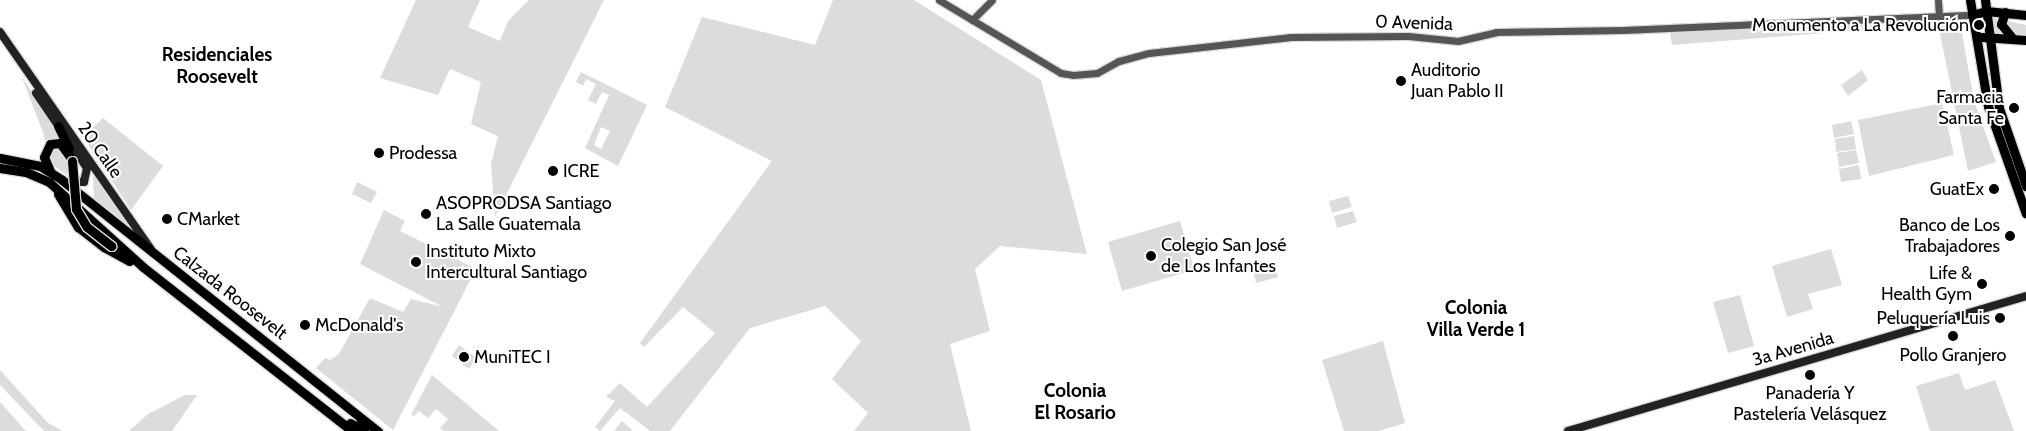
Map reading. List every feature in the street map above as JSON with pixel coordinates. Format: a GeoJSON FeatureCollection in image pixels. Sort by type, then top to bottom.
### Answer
{"type":"FeatureCollection","features":[{"type":"Feature","properties":{"kind":"main road"},"geometry":{"type":"LineString","coordinates":[[1970,0],[1974,38],[1988,106],[2026,214]]}},
{"type":"Feature","properties":{"kind":"main road"},"geometry":{"type":"LineString","coordinates":[[1985,0],[1988,37],[1999,108],[2026,186]]}},
{"type":"Feature","properties":{"kind":"main road"},"geometry":{"type":"LineString","coordinates":[[1972,15],[1986,11],[2026,15]]}},
{"type":"Feature","properties":{"kind":"main road"},"geometry":{"type":"LineString","coordinates":[[2005,12],[2003,30],[2012,39]]}},
{"type":"Feature","properties":{"kind":"main road","name":"20 Calle"},"geometry":{"type":"LineString","coordinates":[[0,32],[58,126],[85,163],[88,173],[81,184],[62,180]]}},
{"type":"Feature","properties":{"kind":"main road"},"geometry":{"type":"LineString","coordinates":[[1974,38],[1988,37],[2026,40]]}},
{"type":"Feature","properties":{"kind":"main road","name":"20 Calle"},"geometry":{"type":"LineString","coordinates":[[20,63],[155,254]]}},
{"type":"Feature","properties":{"kind":"main road"},"geometry":{"type":"LineString","coordinates":[[58,126],[71,159],[76,209],[87,227],[128,261]]}},
{"type":"Feature","properties":{"kind":"main road"},"geometry":{"type":"LineString","coordinates":[[50,171],[44,157],[50,144],[63,145],[71,159]]}},
{"type":"Feature","properties":{"kind":"main road","name":"Calzada Roosevelt"},"geometry":{"type":"LineString","coordinates":[[0,158],[28,162],[50,171],[378,431]]}},
{"type":"Feature","properties":{"kind":"main road","name":"Calzada Roosevelt"},"geometry":{"type":"LineString","coordinates":[[0,168],[31,174],[56,189],[143,267],[352,431]]}},
{"type":"Feature","properties":{"kind":"main road"},"geometry":{"type":"LineString","coordinates":[[56,189],[78,227],[104,247],[128,261],[143,267]]}},
{"type":"Feature","properties":{"kind":"main road","name":"3a Avenida"},"geometry":{"type":"LineString","coordinates":[[1568,431],[2026,296]]}},
{"type":"Feature","properties":{"kind":"main road"},"geometry":{"type":"LineString","coordinates":[[229,334],[246,342],[360,430],[365,427],[359,416]]}},
{"type":"Feature","properties":{"kind":"street","name":"0 Avenida"},"geometry":{"type":"LineString","coordinates":[[940,0],[1061,73],[1073,76],[1097,73],[1119,61],[1149,53],[1291,37],[1408,36],[1458,41],[1496,32],[1626,30],[1972,15]]}},
{"type":"Feature","properties":{"kind":"street"},"geometry":{"type":"LineString","coordinates":[[972,20],[992,0]]}},
{"type":"Feature","properties":{"kind":"street"},"geometry":{"type":"LineString","coordinates":[[1938,0],[1939,16]]}},
{"type":"Feature","properties":{"kind":"shaded area"},"geometry":{"type":"Polygon","coordinates":[[[416,0],[480,0],[468,27],[500,41],[508,21],[529,0],[604,0],[495,217],[491,164],[498,136],[471,124],[481,82],[450,69],[438,95],[380,78],[416,0]]]}},
{"type":"Feature","properties":{"kind":"shaded area"},"geometry":{"type":"Polygon","coordinates":[[[833,0],[914,0],[1041,80],[1087,254],[1000,246],[975,269],[990,331],[950,344],[971,431],[854,431],[868,413],[832,379],[861,341],[825,306],[750,328],[670,431],[650,431],[620,408],[600,431],[595,427],[615,401],[606,397],[620,383],[647,407],[715,333],[683,307],[644,347],[640,343],[772,161],[665,107],[702,17],[815,45],[833,0]]]}},
{"type":"Feature","properties":{"kind":"shaded area"},"geometry":{"type":"Polygon","coordinates":[[[1954,18],[1960,22],[1974,101],[1996,162],[1968,171],[1938,24],[1672,45],[1670,33],[1753,27],[1862,25],[1886,28],[1907,21],[1954,18]]]}},
{"type":"Feature","properties":{"kind":"shaded area"},"geometry":{"type":"Polygon","coordinates":[[[1995,18],[2026,25],[2026,40],[1994,37],[1990,19],[1995,18]]]}},
{"type":"Feature","properties":{"kind":"shaded area"},"geometry":{"type":"Polygon","coordinates":[[[1862,70],[1868,80],[1848,96],[1841,85],[1862,70]]]}},
{"type":"Feature","properties":{"kind":"shaded area"},"geometry":{"type":"Polygon","coordinates":[[[581,72],[647,105],[618,166],[585,148],[609,95],[602,92],[596,104],[588,100],[596,84],[586,79],[583,86],[576,82],[581,72]],[[601,127],[594,145],[601,149],[610,131],[601,127]]]}},
{"type":"Feature","properties":{"kind":"shaded area"},"geometry":{"type":"Polygon","coordinates":[[[21,75],[55,128],[68,160],[68,176],[49,162],[44,135],[21,75]]]}},
{"type":"Feature","properties":{"kind":"shaded area"},"geometry":{"type":"Polygon","coordinates":[[[1942,103],[1954,155],[1869,176],[1858,120],[1942,103]]]}},
{"type":"Feature","properties":{"kind":"shaded area"},"geometry":{"type":"Polygon","coordinates":[[[103,118],[163,166],[131,210],[83,137],[103,118]]]}},
{"type":"Feature","properties":{"kind":"shaded area"},"geometry":{"type":"Polygon","coordinates":[[[1851,121],[1854,134],[1834,138],[1832,125],[1851,121]]]}},
{"type":"Feature","properties":{"kind":"shaded area"},"geometry":{"type":"Polygon","coordinates":[[[1854,136],[1856,149],[1836,152],[1835,139],[1854,136]]]}},
{"type":"Feature","properties":{"kind":"shaded area"},"geometry":{"type":"Polygon","coordinates":[[[1856,150],[1859,163],[1839,167],[1837,153],[1856,150]]]}},
{"type":"Feature","properties":{"kind":"shaded area"},"geometry":{"type":"Polygon","coordinates":[[[1859,165],[1861,179],[1841,182],[1839,169],[1859,165]]]}},
{"type":"Feature","properties":{"kind":"shaded area"},"geometry":{"type":"Polygon","coordinates":[[[93,174],[135,233],[94,201],[93,174]]]}},
{"type":"Feature","properties":{"kind":"shaded area"},"geometry":{"type":"Polygon","coordinates":[[[357,182],[377,192],[371,203],[352,194],[357,182]]]}},
{"type":"Feature","properties":{"kind":"shaded area"},"geometry":{"type":"Polygon","coordinates":[[[1348,196],[1352,207],[1332,213],[1329,201],[1348,196]]]}},
{"type":"Feature","properties":{"kind":"shaded area"},"geometry":{"type":"Polygon","coordinates":[[[384,210],[405,221],[400,231],[476,269],[393,430],[316,368],[325,358],[330,360],[339,354],[370,298],[403,312],[411,299],[443,307],[360,264],[384,210]]]}},
{"type":"Feature","properties":{"kind":"shaded area"},"geometry":{"type":"Polygon","coordinates":[[[1353,211],[1357,222],[1337,228],[1334,216],[1353,211]]]}},
{"type":"Feature","properties":{"kind":"shaded area","name":"Colegio San José de Los Infantes"},"geometry":{"type":"Polygon","coordinates":[[[1180,221],[1194,270],[1122,291],[1108,242],[1180,221]]]}},
{"type":"Feature","properties":{"kind":"shaded area"},"geometry":{"type":"Polygon","coordinates":[[[1831,249],[1842,285],[1808,294],[1813,309],[1787,317],[1772,266],[1831,249]]]}},
{"type":"Feature","properties":{"kind":"shaded area"},"geometry":{"type":"Polygon","coordinates":[[[1274,264],[1278,277],[1256,283],[1253,270],[1274,264]]]}},
{"type":"Feature","properties":{"kind":"shaded area"},"geometry":{"type":"Polygon","coordinates":[[[1740,295],[1754,346],[1728,353],[1713,302],[1740,295]]]}},
{"type":"Feature","properties":{"kind":"shaded area"},"geometry":{"type":"Polygon","coordinates":[[[1383,341],[1405,423],[1379,431],[1344,431],[1322,360],[1383,341]]]}},
{"type":"Feature","properties":{"kind":"shaded area","name":"MuniTEC I"},"geometry":{"type":"Polygon","coordinates":[[[459,345],[477,358],[469,369],[452,356],[459,345]]]}},
{"type":"Feature","properties":{"kind":"shaded area"},"geometry":{"type":"Polygon","coordinates":[[[0,370],[48,423],[63,431],[44,431],[0,385],[0,370]]]}},
{"type":"Feature","properties":{"kind":"shaded area"},"geometry":{"type":"Polygon","coordinates":[[[1959,373],[1965,390],[1995,380],[2014,431],[1930,431],[1916,386],[1959,373]]]}},
{"type":"Feature","properties":{"kind":"shaded area"},"geometry":{"type":"Polygon","coordinates":[[[432,375],[499,431],[444,431],[440,428],[448,419],[436,409],[428,418],[419,411],[414,416],[411,415],[432,375]]]}},
{"type":"Feature","properties":{"kind":"shaded area"},"geometry":{"type":"Polygon","coordinates":[[[185,395],[197,395],[172,431],[129,431],[148,414],[185,395]]]}},
{"type":"Feature","properties":{"kind":"shaded area"},"geometry":{"type":"Polygon","coordinates":[[[0,402],[25,430],[26,431],[0,431],[0,402]]]}},
{"type":"Feature","properties":{"kind":"shaded area"},"geometry":{"type":"Polygon","coordinates":[[[622,421],[633,431],[614,431],[622,421]]]}},
{"type":"Feature","properties":{"kind":"place","name":"Monumento a La Revolución"},"geometry":{"type":"Point","coordinates":[1979,25]}},
{"type":"Feature","properties":{"kind":"place","name":"Auditorio Juan Pablo II"},"geometry":{"type":"Point","coordinates":[1401,81]}},
{"type":"Feature","properties":{"kind":"place","name":"Farmacia Santa Fe"},"geometry":{"type":"Point","coordinates":[2014,108]}},
{"type":"Feature","properties":{"kind":"place","name":"Prodessa"},"geometry":{"type":"Point","coordinates":[379,153]}},
{"type":"Feature","properties":{"kind":"place","name":"ICRE"},"geometry":{"type":"Point","coordinates":[553,171]}},
{"type":"Feature","properties":{"kind":"place","name":"GuatEx"},"geometry":{"type":"Point","coordinates":[1994,189]}},
{"type":"Feature","properties":{"kind":"place","name":"ASOPRODSA Santiago La Salle Guatemala"},"geometry":{"type":"Point","coordinates":[426,214]}},
{"type":"Feature","properties":{"kind":"place","name":"CMarket"},"geometry":{"type":"Point","coordinates":[167,219]}},
{"type":"Feature","properties":{"kind":"place","name":"Banco de Los Trabajadores"},"geometry":{"type":"Point","coordinates":[2010,236]}},
{"type":"Feature","properties":{"kind":"place","name":"Colegio San José de Los Infantes"},"geometry":{"type":"Point","coordinates":[1151,256]}},
{"type":"Feature","properties":{"kind":"place","name":"Instituto Mixto Intercultural Santiago"},"geometry":{"type":"Point","coordinates":[416,262]}},
{"type":"Feature","properties":{"kind":"place","name":"Life & Health Gym"},"geometry":{"type":"Point","coordinates":[1982,284]}},
{"type":"Feature","properties":{"kind":"place","name":"Peluquería Luis"},"geometry":{"type":"Point","coordinates":[2000,318]}},
{"type":"Feature","properties":{"kind":"place","name":"McDonald's"},"geometry":{"type":"Point","coordinates":[305,325]}},
{"type":"Feature","properties":{"kind":"place","name":"Pollo Granjero"},"geometry":{"type":"Point","coordinates":[1953,336]}},
{"type":"Feature","properties":{"kind":"place","name":"MuniTEC I"},"geometry":{"type":"Point","coordinates":[464,357]}},
{"type":"Feature","properties":{"kind":"place","name":"Panadería Y Pastelería Velásquez"},"geometry":{"type":"Point","coordinates":[1810,375]}},
{"type":"Feature","properties":{"kind":"district","name":"Residenciales Roosevelt"},"geometry":{"type":"Point","coordinates":[217,66]}},
{"type":"Feature","properties":{"kind":"district","name":"Colonia Villa Verde 1"},"geometry":{"type":"Point","coordinates":[1476,319]}},
{"type":"Feature","properties":{"kind":"district","name":"Colonia El Rosario"},"geometry":{"type":"Point","coordinates":[1075,402]}}]}
